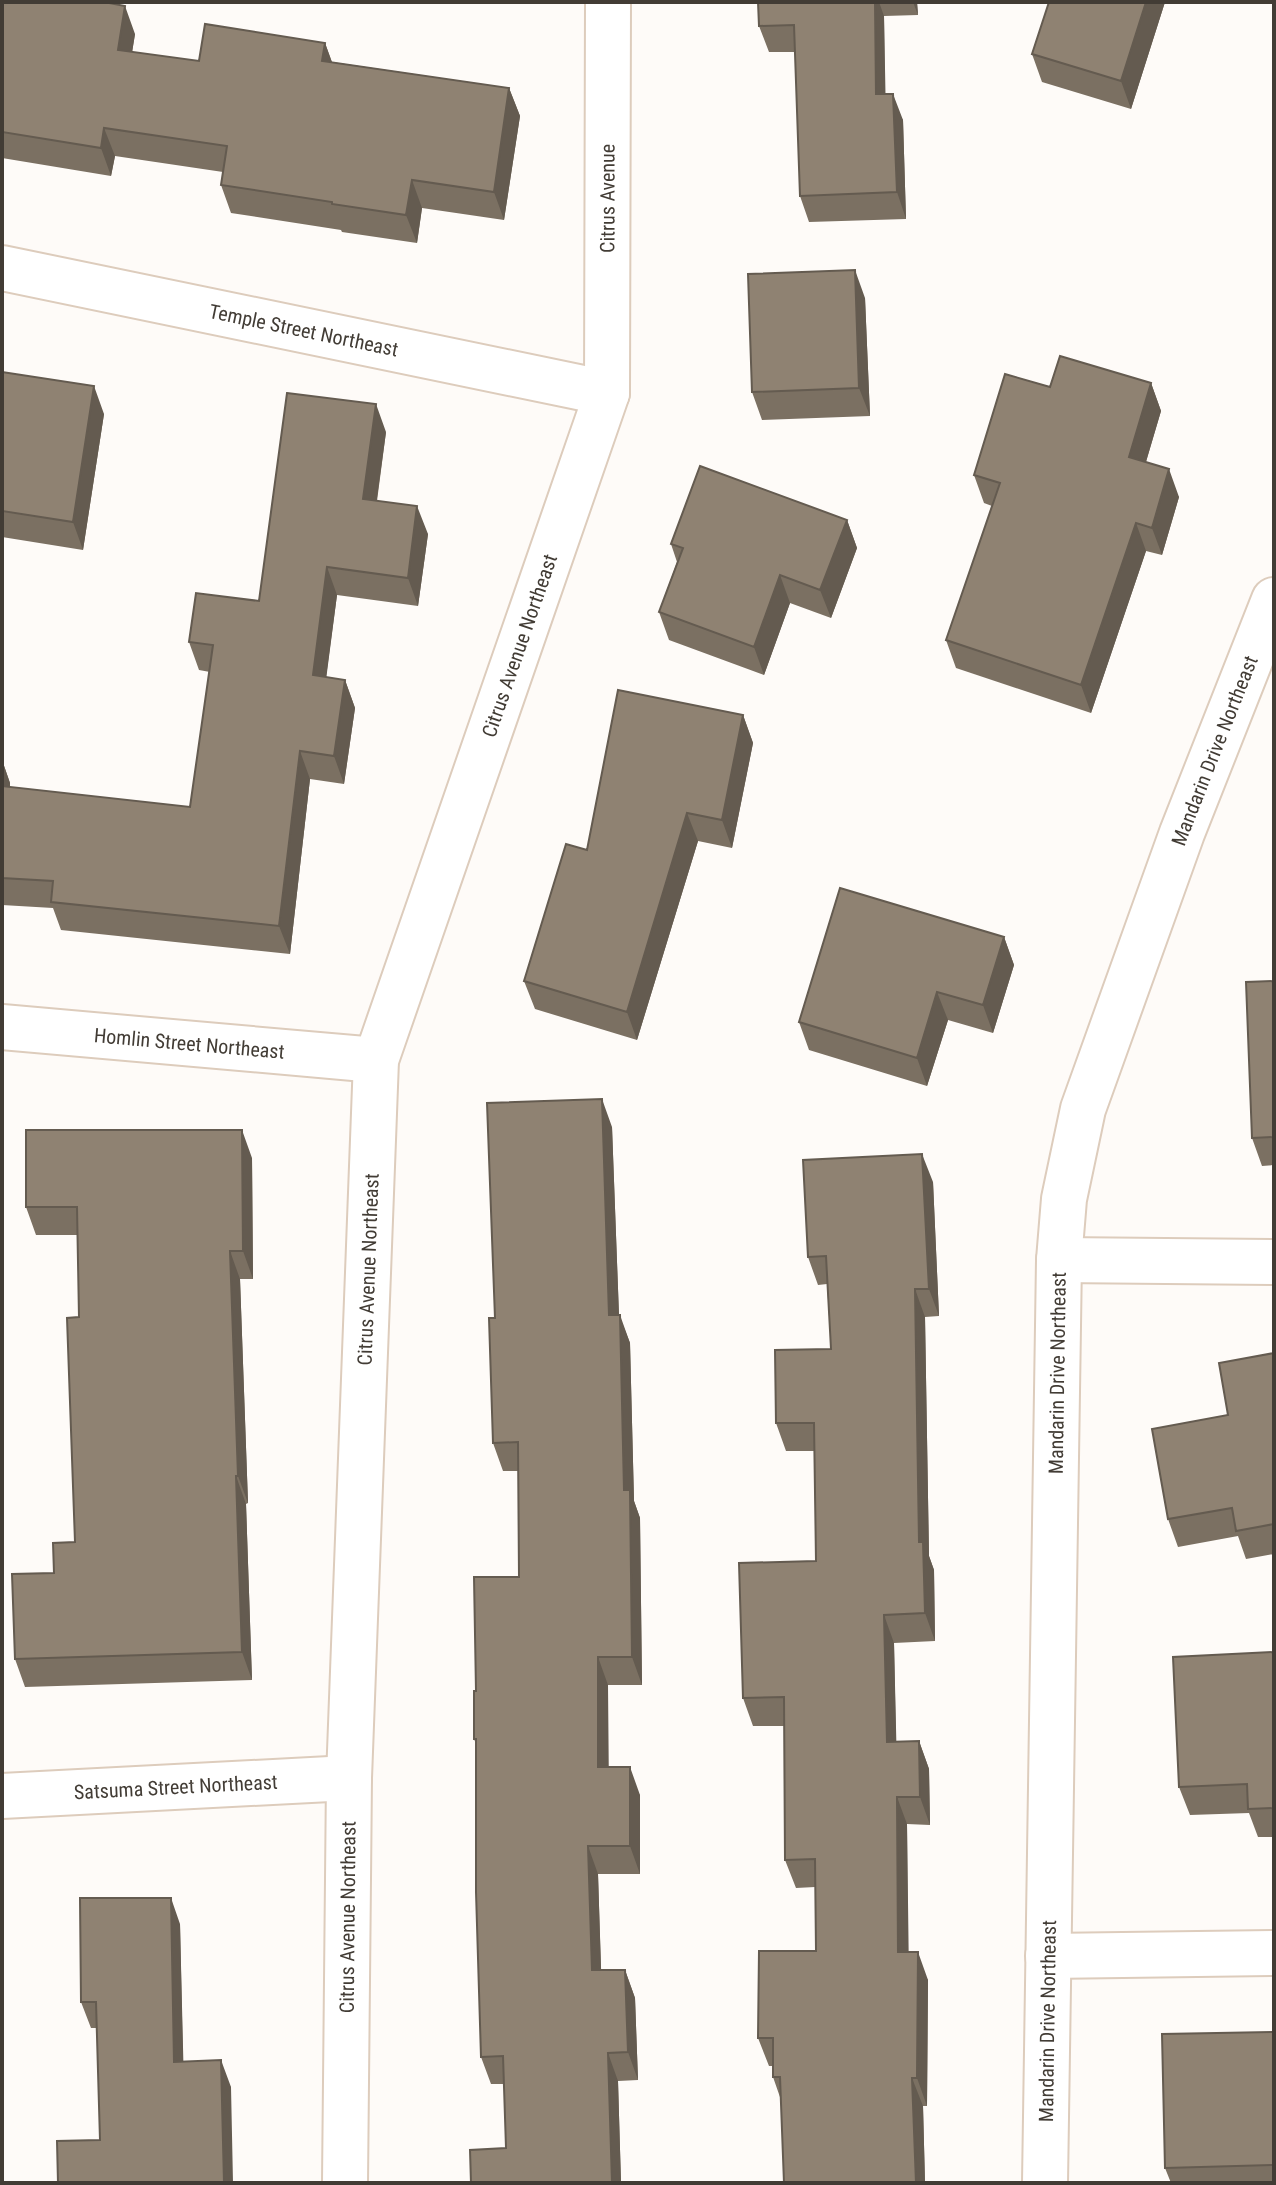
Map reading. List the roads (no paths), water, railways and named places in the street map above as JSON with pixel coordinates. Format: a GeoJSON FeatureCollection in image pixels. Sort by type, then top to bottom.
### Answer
{"type":"FeatureCollection","features":[{"type":"Feature","properties":{"kind":"street","name":"Citrus Avenue"},"geometry":{"type":"LineString","coordinates":[[607,393],[608,2]]}},
{"type":"Feature","properties":{"kind":"street","name":"Temple Street Northeast"},"geometry":{"type":"LineString","coordinates":[[2,268],[607,393]]}},
{"type":"Feature","properties":{"kind":"street","name":"Citrus Avenue Northeast"},"geometry":{"type":"LineString","coordinates":[[345,2183],[349,1778],[376,1060],[607,393]]}},
{"type":"Feature","properties":{"kind":"street","name":"Mandarin Drive Northeast"},"geometry":{"type":"LineString","coordinates":[[1045,2183],[1059,1260],[1064,1199],[1083,1109],[1182,833],[1274,600]]}},
{"type":"Feature","properties":{"kind":"street","name":"Homlin Street Northeast"},"geometry":{"type":"LineString","coordinates":[[2,1027],[376,1060]]}},
{"type":"Feature","properties":{"kind":"street"},"geometry":{"type":"LineString","coordinates":[[1059,1260],[1274,1262]]}},
{"type":"Feature","properties":{"kind":"street","name":"Satsuma Street Northeast"},"geometry":{"type":"LineString","coordinates":[[2,1796],[349,1778]]}},
{"type":"Feature","properties":{"kind":"street"},"geometry":{"type":"LineString","coordinates":[[1048,1956],[1274,1953]]}}]}
